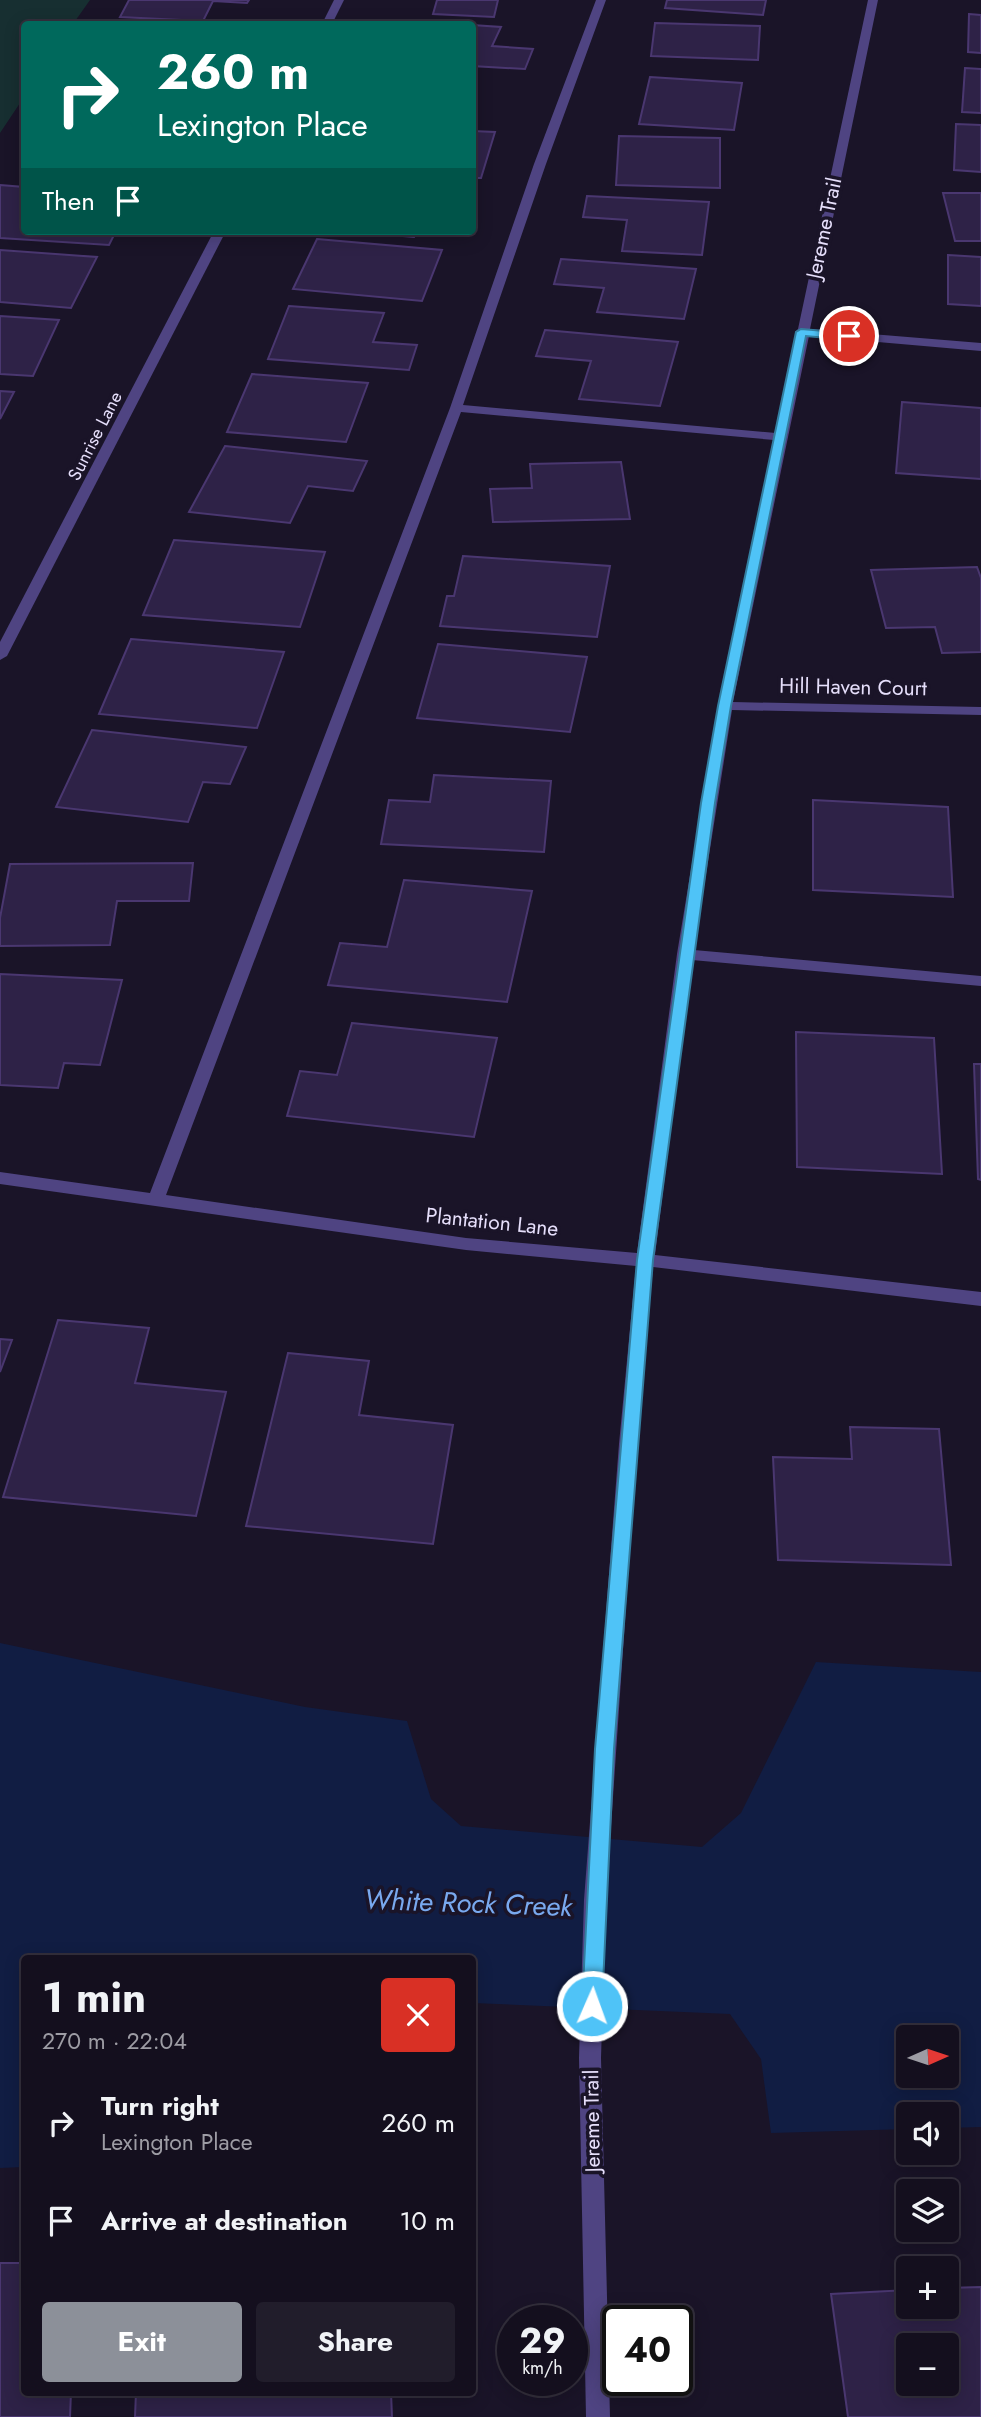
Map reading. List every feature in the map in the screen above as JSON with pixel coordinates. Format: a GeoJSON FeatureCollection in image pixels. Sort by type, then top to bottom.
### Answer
{"type":"FeatureCollection","features":[{"type":"Feature","properties":{"kind":"street"},"geometry":{"type":"LineString","coordinates":[[329,21],[340,0]]}},
{"type":"Feature","properties":{"kind":"street"},"geometry":{"type":"LineString","coordinates":[[155,1202],[456,408],[540,164],[601,0]]}},
{"type":"Feature","properties":{"kind":"street","name":"Jereme Trail"},"geometry":{"type":"LineString","coordinates":[[598,2417],[590,2058],[605,1749],[645,1260],[685,954],[725,706],[801,332],[873,0]]}},
{"type":"Feature","properties":{"kind":"street","name":"Sunrise Lane"},"geometry":{"type":"LineString","coordinates":[[0,656],[218,235]]}},
{"type":"Feature","properties":{"kind":"street"},"geometry":{"type":"LineString","coordinates":[[801,332],[981,346]]}},
{"type":"Feature","properties":{"kind":"street"},"geometry":{"type":"LineString","coordinates":[[456,408],[781,437]]}},
{"type":"Feature","properties":{"kind":"street","name":"Hill Haven Court"},"geometry":{"type":"LineString","coordinates":[[725,706],[981,711]]}},
{"type":"Feature","properties":{"kind":"street"},"geometry":{"type":"LineString","coordinates":[[685,954],[981,981]]}},
{"type":"Feature","properties":{"kind":"street","name":"Plantation Lane"},"geometry":{"type":"LineString","coordinates":[[0,1178],[466,1244],[645,1260],[981,1299]]}},
{"type":"Feature","properties":{"kind":"green space"},"geometry":{"type":"Polygon","coordinates":[[[0,0],[90,0],[75,21],[21,21],[21,102],[0,133],[0,0]]]}},
{"type":"Feature","properties":{"kind":"water","name":"White Rock Creek"},"geometry":{"type":"Polygon","coordinates":[[[0,1643],[305,1707],[407,1721],[431,1799],[461,1826],[702,1847],[741,1813],[816,1662],[981,1672],[981,2127],[959,2128],[959,2102],[896,2102],[896,2129],[771,2133],[761,2059],[730,2014],[476,2003],[476,1955],[21,1955],[21,2167],[0,2168],[0,1643]]]}},
{"type":"Feature","properties":{"kind":"building"},"geometry":{"type":"Polygon","coordinates":[[[129,0],[249,0],[247,3],[213,1],[203,21],[120,17],[129,0]]]}},
{"type":"Feature","properties":{"kind":"building"},"geometry":{"type":"Polygon","coordinates":[[[437,0],[498,0],[494,17],[433,14],[437,0]]]}},
{"type":"Feature","properties":{"kind":"building"},"geometry":{"type":"Polygon","coordinates":[[[667,0],[766,0],[763,15],[665,8],[667,0]]]}},
{"type":"Feature","properties":{"kind":"building"},"geometry":{"type":"Polygon","coordinates":[[[969,14],[981,15],[981,53],[968,52],[969,14]]]}},
{"type":"Feature","properties":{"kind":"building"},"geometry":{"type":"Polygon","coordinates":[[[655,23],[760,26],[758,60],[651,56],[655,23]]]}},
{"type":"Feature","properties":{"kind":"building"},"geometry":{"type":"Polygon","coordinates":[[[476,25],[501,27],[492,46],[533,49],[525,69],[476,66],[476,25]]]}},
{"type":"Feature","properties":{"kind":"building"},"geometry":{"type":"Polygon","coordinates":[[[965,68],[981,69],[981,113],[962,112],[965,68]]]}},
{"type":"Feature","properties":{"kind":"building"},"geometry":{"type":"Polygon","coordinates":[[[650,77],[742,83],[734,130],[639,124],[650,77]]]}},
{"type":"Feature","properties":{"kind":"building"},"geometry":{"type":"Polygon","coordinates":[[[956,124],[981,125],[981,172],[954,170],[956,124]]]}},
{"type":"Feature","properties":{"kind":"building"},"geometry":{"type":"Polygon","coordinates":[[[476,131],[495,132],[481,178],[476,178],[476,131]]]}},
{"type":"Feature","properties":{"kind":"building"},"geometry":{"type":"Polygon","coordinates":[[[619,136],[720,138],[720,188],[616,185],[619,136]]]}},
{"type":"Feature","properties":{"kind":"building"},"geometry":{"type":"Polygon","coordinates":[[[0,185],[21,187],[21,235],[114,235],[109,245],[0,238],[0,185]]]}},
{"type":"Feature","properties":{"kind":"building"},"geometry":{"type":"Polygon","coordinates":[[[943,193],[981,193],[981,241],[955,241],[943,193]]]}},
{"type":"Feature","properties":{"kind":"building"},"geometry":{"type":"Polygon","coordinates":[[[587,196],[709,202],[702,255],[622,251],[627,220],[583,217],[587,196]]]}},
{"type":"Feature","properties":{"kind":"building"},"geometry":{"type":"Polygon","coordinates":[[[317,239],[442,250],[422,301],[293,289],[317,239]]]}},
{"type":"Feature","properties":{"kind":"building"},"geometry":{"type":"Polygon","coordinates":[[[0,250],[97,257],[71,308],[0,302],[0,250]]]}},
{"type":"Feature","properties":{"kind":"building"},"geometry":{"type":"Polygon","coordinates":[[[948,255],[981,257],[981,306],[948,304],[948,255]]]}},
{"type":"Feature","properties":{"kind":"building"},"geometry":{"type":"Polygon","coordinates":[[[561,259],[696,269],[684,319],[597,312],[604,288],[554,284],[561,259]]]}},
{"type":"Feature","properties":{"kind":"building"},"geometry":{"type":"Polygon","coordinates":[[[289,306],[384,313],[373,342],[417,345],[409,370],[268,359],[289,306]]]}},
{"type":"Feature","properties":{"kind":"building"},"geometry":{"type":"Polygon","coordinates":[[[0,316],[59,320],[33,376],[0,374],[0,316]]]}},
{"type":"Feature","properties":{"kind":"building"},"geometry":{"type":"Polygon","coordinates":[[[545,330],[678,342],[660,406],[579,399],[591,361],[536,356],[545,330]]]}},
{"type":"Feature","properties":{"kind":"building"},"geometry":{"type":"Polygon","coordinates":[[[252,374],[368,383],[346,442],[227,432],[252,374]]]}},
{"type":"Feature","properties":{"kind":"building"},"geometry":{"type":"Polygon","coordinates":[[[0,391],[14,392],[0,419],[0,391]]]}},
{"type":"Feature","properties":{"kind":"building"},"geometry":{"type":"Polygon","coordinates":[[[902,402],[981,408],[981,479],[896,473],[902,402]]]}},
{"type":"Feature","properties":{"kind":"building"},"geometry":{"type":"Polygon","coordinates":[[[225,446],[367,461],[353,491],[308,486],[290,523],[189,512],[225,446]]]}},
{"type":"Feature","properties":{"kind":"building"},"geometry":{"type":"Polygon","coordinates":[[[621,462],[630,519],[493,522],[490,489],[532,488],[530,464],[621,462]]]}},
{"type":"Feature","properties":{"kind":"building"},"geometry":{"type":"Polygon","coordinates":[[[174,540],[325,552],[300,627],[143,615],[174,540]]]}},
{"type":"Feature","properties":{"kind":"building"},"geometry":{"type":"Polygon","coordinates":[[[463,556],[610,566],[597,637],[440,626],[447,596],[454,596],[463,556]]]}},
{"type":"Feature","properties":{"kind":"building"},"geometry":{"type":"Polygon","coordinates":[[[977,567],[981,578],[981,652],[942,653],[935,627],[886,628],[871,570],[977,567]]]}},
{"type":"Feature","properties":{"kind":"building"},"geometry":{"type":"Polygon","coordinates":[[[131,639],[284,652],[257,728],[99,714],[131,639]]]}},
{"type":"Feature","properties":{"kind":"building"},"geometry":{"type":"Polygon","coordinates":[[[438,644],[587,657],[570,732],[417,718],[438,644]]]}},
{"type":"Feature","properties":{"kind":"building"},"geometry":{"type":"Polygon","coordinates":[[[92,730],[246,747],[230,784],[203,782],[188,822],[56,807],[92,730]]]}},
{"type":"Feature","properties":{"kind":"building"},"geometry":{"type":"Polygon","coordinates":[[[434,775],[551,781],[544,852],[381,844],[389,800],[430,802],[434,775]]]}},
{"type":"Feature","properties":{"kind":"building"},"geometry":{"type":"Polygon","coordinates":[[[813,800],[948,807],[953,897],[813,890],[813,800]]]}},
{"type":"Feature","properties":{"kind":"building"},"geometry":{"type":"Polygon","coordinates":[[[193,863],[189,901],[117,901],[110,945],[0,946],[0,918],[10,864],[193,863]]]}},
{"type":"Feature","properties":{"kind":"building"},"geometry":{"type":"Polygon","coordinates":[[[404,880],[532,891],[507,1002],[328,985],[340,943],[387,947],[404,880]]]}},
{"type":"Feature","properties":{"kind":"building"},"geometry":{"type":"Polygon","coordinates":[[[0,974],[122,980],[100,1065],[64,1063],[58,1088],[0,1085],[0,974]]]}},
{"type":"Feature","properties":{"kind":"building"},"geometry":{"type":"Polygon","coordinates":[[[352,1023],[497,1038],[474,1137],[287,1116],[300,1071],[337,1075],[352,1023]]]}},
{"type":"Feature","properties":{"kind":"building"},"geometry":{"type":"Polygon","coordinates":[[[796,1032],[934,1038],[942,1174],[797,1167],[796,1032]]]}},
{"type":"Feature","properties":{"kind":"building"},"geometry":{"type":"Polygon","coordinates":[[[974,1064],[981,1064],[981,1180],[978,1179],[974,1064]]]}},
{"type":"Feature","properties":{"kind":"building"},"geometry":{"type":"Polygon","coordinates":[[[58,1320],[149,1328],[135,1383],[226,1392],[196,1516],[3,1497],[58,1320]]]}},
{"type":"Feature","properties":{"kind":"building"},"geometry":{"type":"Polygon","coordinates":[[[0,1339],[12,1340],[0,1372],[0,1339]]]}},
{"type":"Feature","properties":{"kind":"building"},"geometry":{"type":"Polygon","coordinates":[[[288,1353],[369,1361],[359,1415],[453,1425],[433,1544],[246,1526],[288,1353]]]}},
{"type":"Feature","properties":{"kind":"building"},"geometry":{"type":"Polygon","coordinates":[[[850,1427],[939,1429],[951,1565],[778,1560],[773,1457],[852,1459],[850,1427]]]}},
{"type":"Feature","properties":{"kind":"building"},"geometry":{"type":"Polygon","coordinates":[[[0,2263],[21,2263],[21,2396],[71,2396],[70,2417],[0,2417],[0,2263]]]}},
{"type":"Feature","properties":{"kind":"building"},"geometry":{"type":"Polygon","coordinates":[[[981,2287],[981,2417],[848,2417],[831,2294],[896,2291],[896,2319],[959,2319],[959,2288],[981,2287]]]}},
{"type":"Feature","properties":{"kind":"building"},"geometry":{"type":"Polygon","coordinates":[[[136,2396],[391,2396],[392,2417],[135,2417],[136,2396]]]}},
{"type":"Feature","properties":{"kind":"route"},"geometry":{"type":"LineString","coordinates":[[592,2006],[595,1900],[605,1749],[645,1260],[685,954],[708,803],[725,706],[801,332],[849,336]]}}]}
